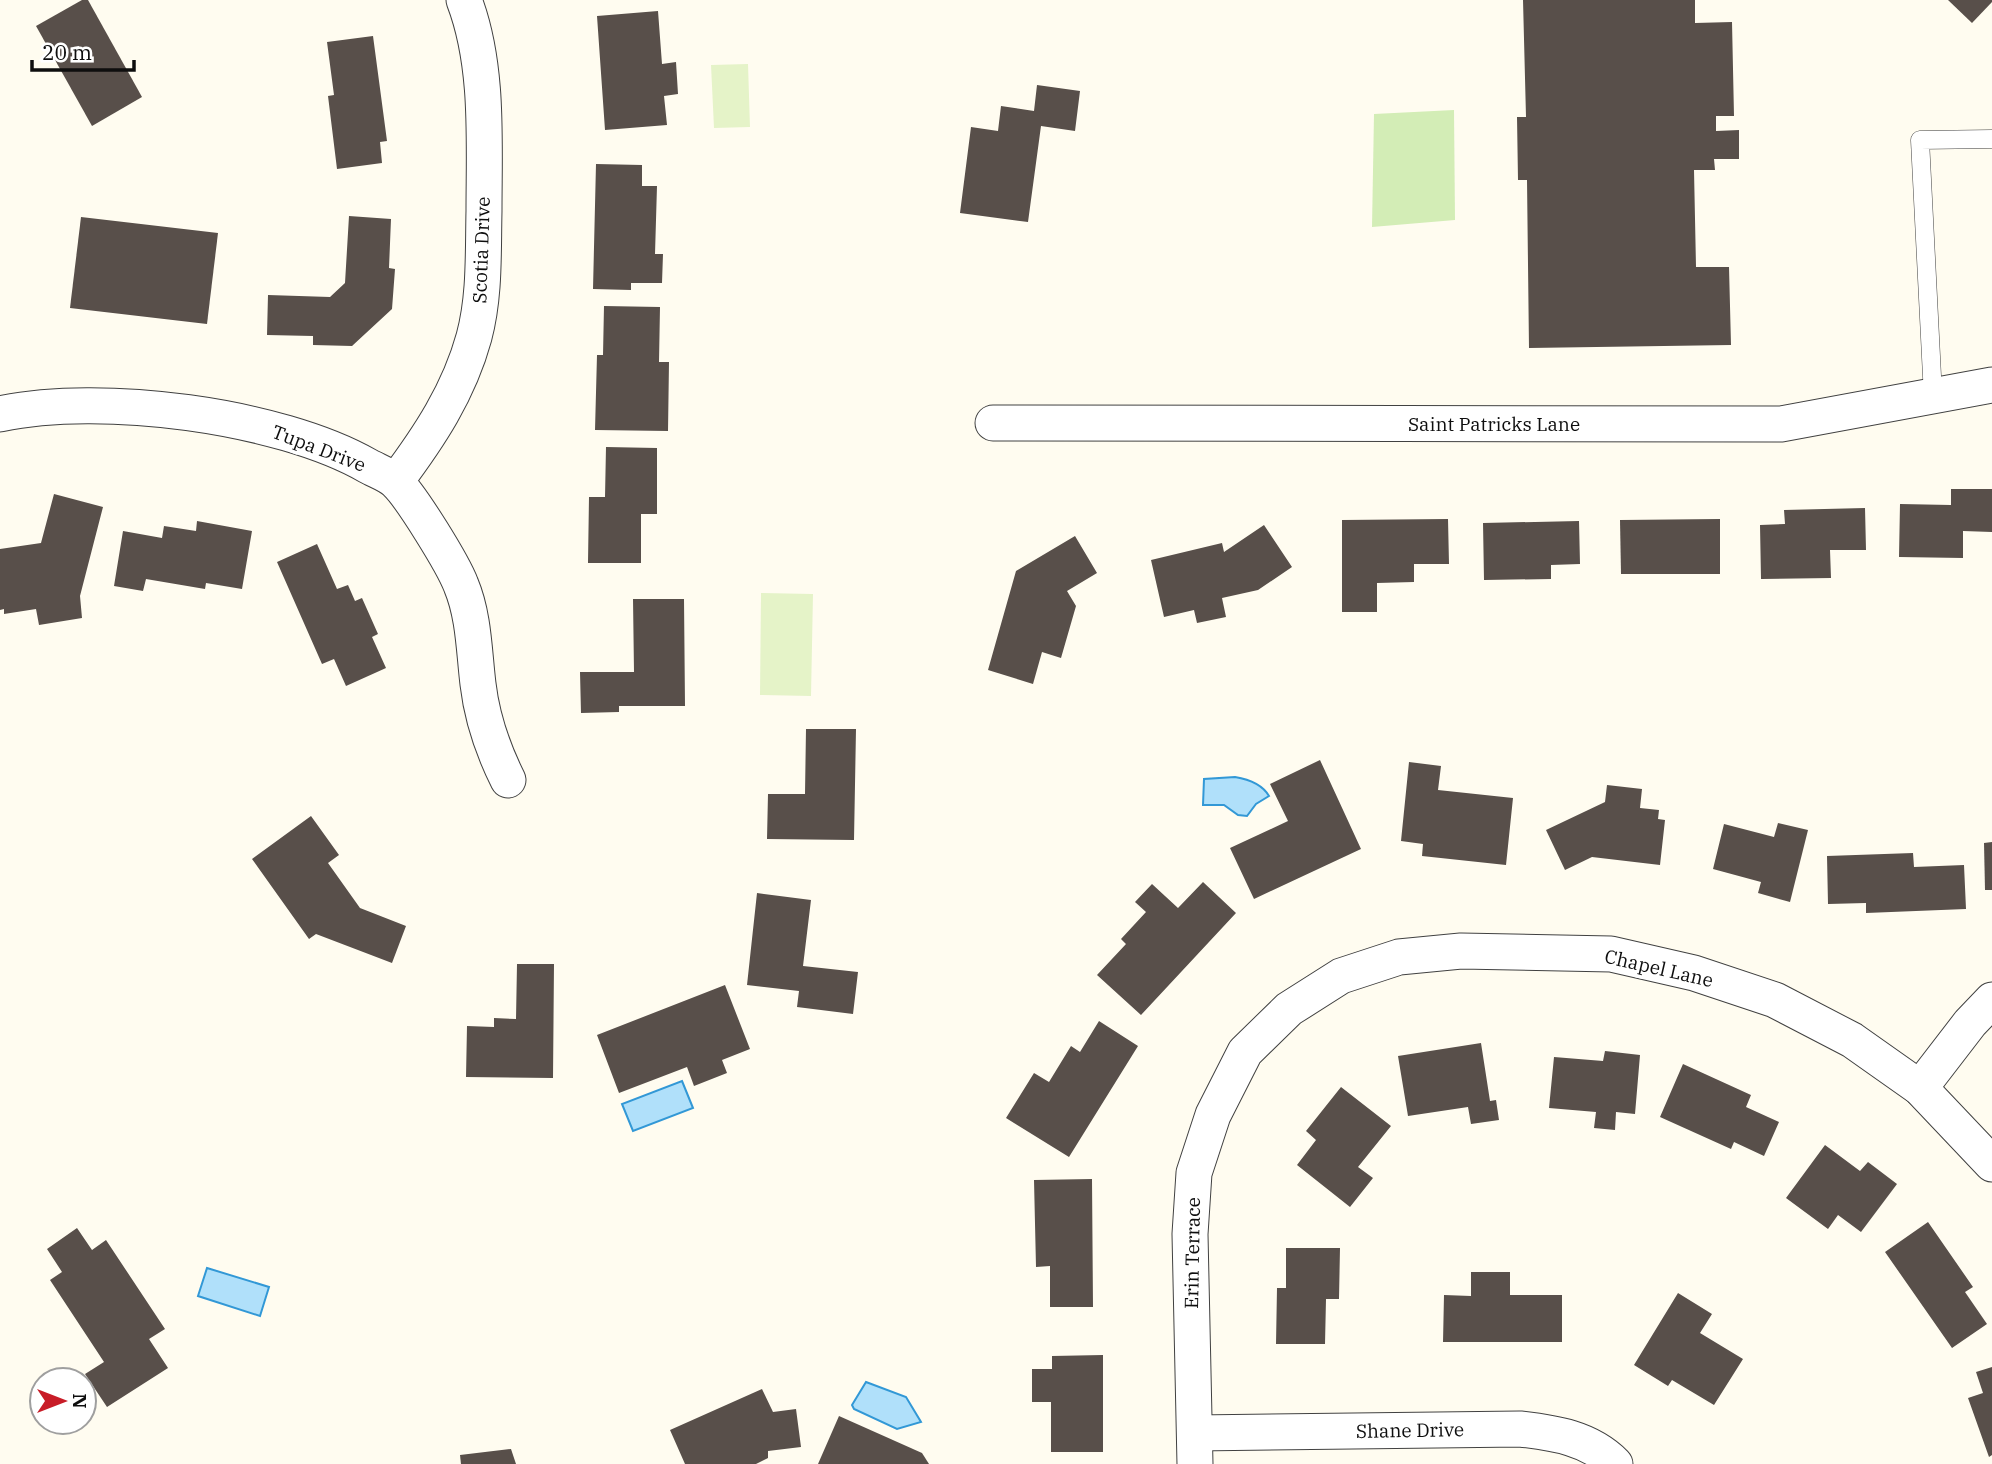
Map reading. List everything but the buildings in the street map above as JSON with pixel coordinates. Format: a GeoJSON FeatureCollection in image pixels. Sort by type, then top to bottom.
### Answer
{"type":"FeatureCollection","features":[{"type":"Feature","properties":{"kind":"street","name":"Scotia Drive"},"geometry":{"type":"LineString","coordinates":[[396,481],[436,428],[459,379],[474,338],[483,293],[484,139],[481,89],[470,16],[464,0]]}},
{"type":"Feature","properties":{"kind":"street","name":"Saint Patricks Lane"},"geometry":{"type":"LineString","coordinates":[[993,423],[1781,424],[1992,385]]}},
{"type":"Feature","properties":{"kind":"street","name":"Tupa Drive"},"geometry":{"type":"LineString","coordinates":[[0,414],[25,408],[119,405],[252,424],[353,457],[396,481],[438,542],[461,585],[474,636],[485,721],[495,754],[508,780]]}},
{"type":"Feature","properties":{"kind":"street","name":"Chapel Lane"},"geometry":{"type":"LineString","coordinates":[[1245,1052],[1290,1009],[1341,976],[1399,957],[1461,951],[1611,954],[1694,972],[1775,1000],[1852,1040],[1920,1088],[1992,1164]]}},
{"type":"Feature","properties":{"kind":"street"},"geometry":{"type":"LineString","coordinates":[[1920,1088],[1970,1023],[1992,1000]]}},
{"type":"Feature","properties":{"kind":"street","name":"Erin Terrace"},"geometry":{"type":"LineString","coordinates":[[1195,1449],[1190,1234],[1194,1173],[1213,1115],[1245,1052]]}},
{"type":"Feature","properties":{"kind":"street","name":"Shane Drive"},"geometry":{"type":"LineString","coordinates":[[1195,1449],[1520,1429],[1567,1435],[1607,1456],[1615,1464]]}},
{"type":"Feature","properties":{"kind":"lane"},"geometry":{"type":"LineString","coordinates":[[1933,396],[1920,140],[1992,139]]}},
{"type":"Feature","properties":{"kind":"green space"},"geometry":{"type":"Polygon","coordinates":[[[748,64],[750,127],[714,128],[711,65],[748,64]]]}},
{"type":"Feature","properties":{"kind":"green space"},"geometry":{"type":"Polygon","coordinates":[[[1454,110],[1455,220],[1372,227],[1374,114],[1454,110]]]}},
{"type":"Feature","properties":{"kind":"green space"},"geometry":{"type":"Polygon","coordinates":[[[761,593],[813,594],[811,696],[760,695],[761,593]]]}},
{"type":"Feature","properties":{"kind":"water"},"geometry":{"type":"Polygon","coordinates":[[[1235,777],[1254,783],[1269,796],[1256,804],[1247,816],[1238,815],[1224,805],[1203,805],[1204,779],[1235,777]]]}},
{"type":"Feature","properties":{"kind":"water"},"geometry":{"type":"Polygon","coordinates":[[[682,1081],[693,1108],[633,1131],[622,1104],[682,1081]]]}},
{"type":"Feature","properties":{"kind":"water"},"geometry":{"type":"Polygon","coordinates":[[[207,1268],[269,1287],[260,1316],[198,1296],[207,1268]]]}},
{"type":"Feature","properties":{"kind":"water"},"geometry":{"type":"Polygon","coordinates":[[[866,1382],[906,1397],[921,1422],[897,1429],[854,1409],[852,1405],[866,1382]]]}}]}
